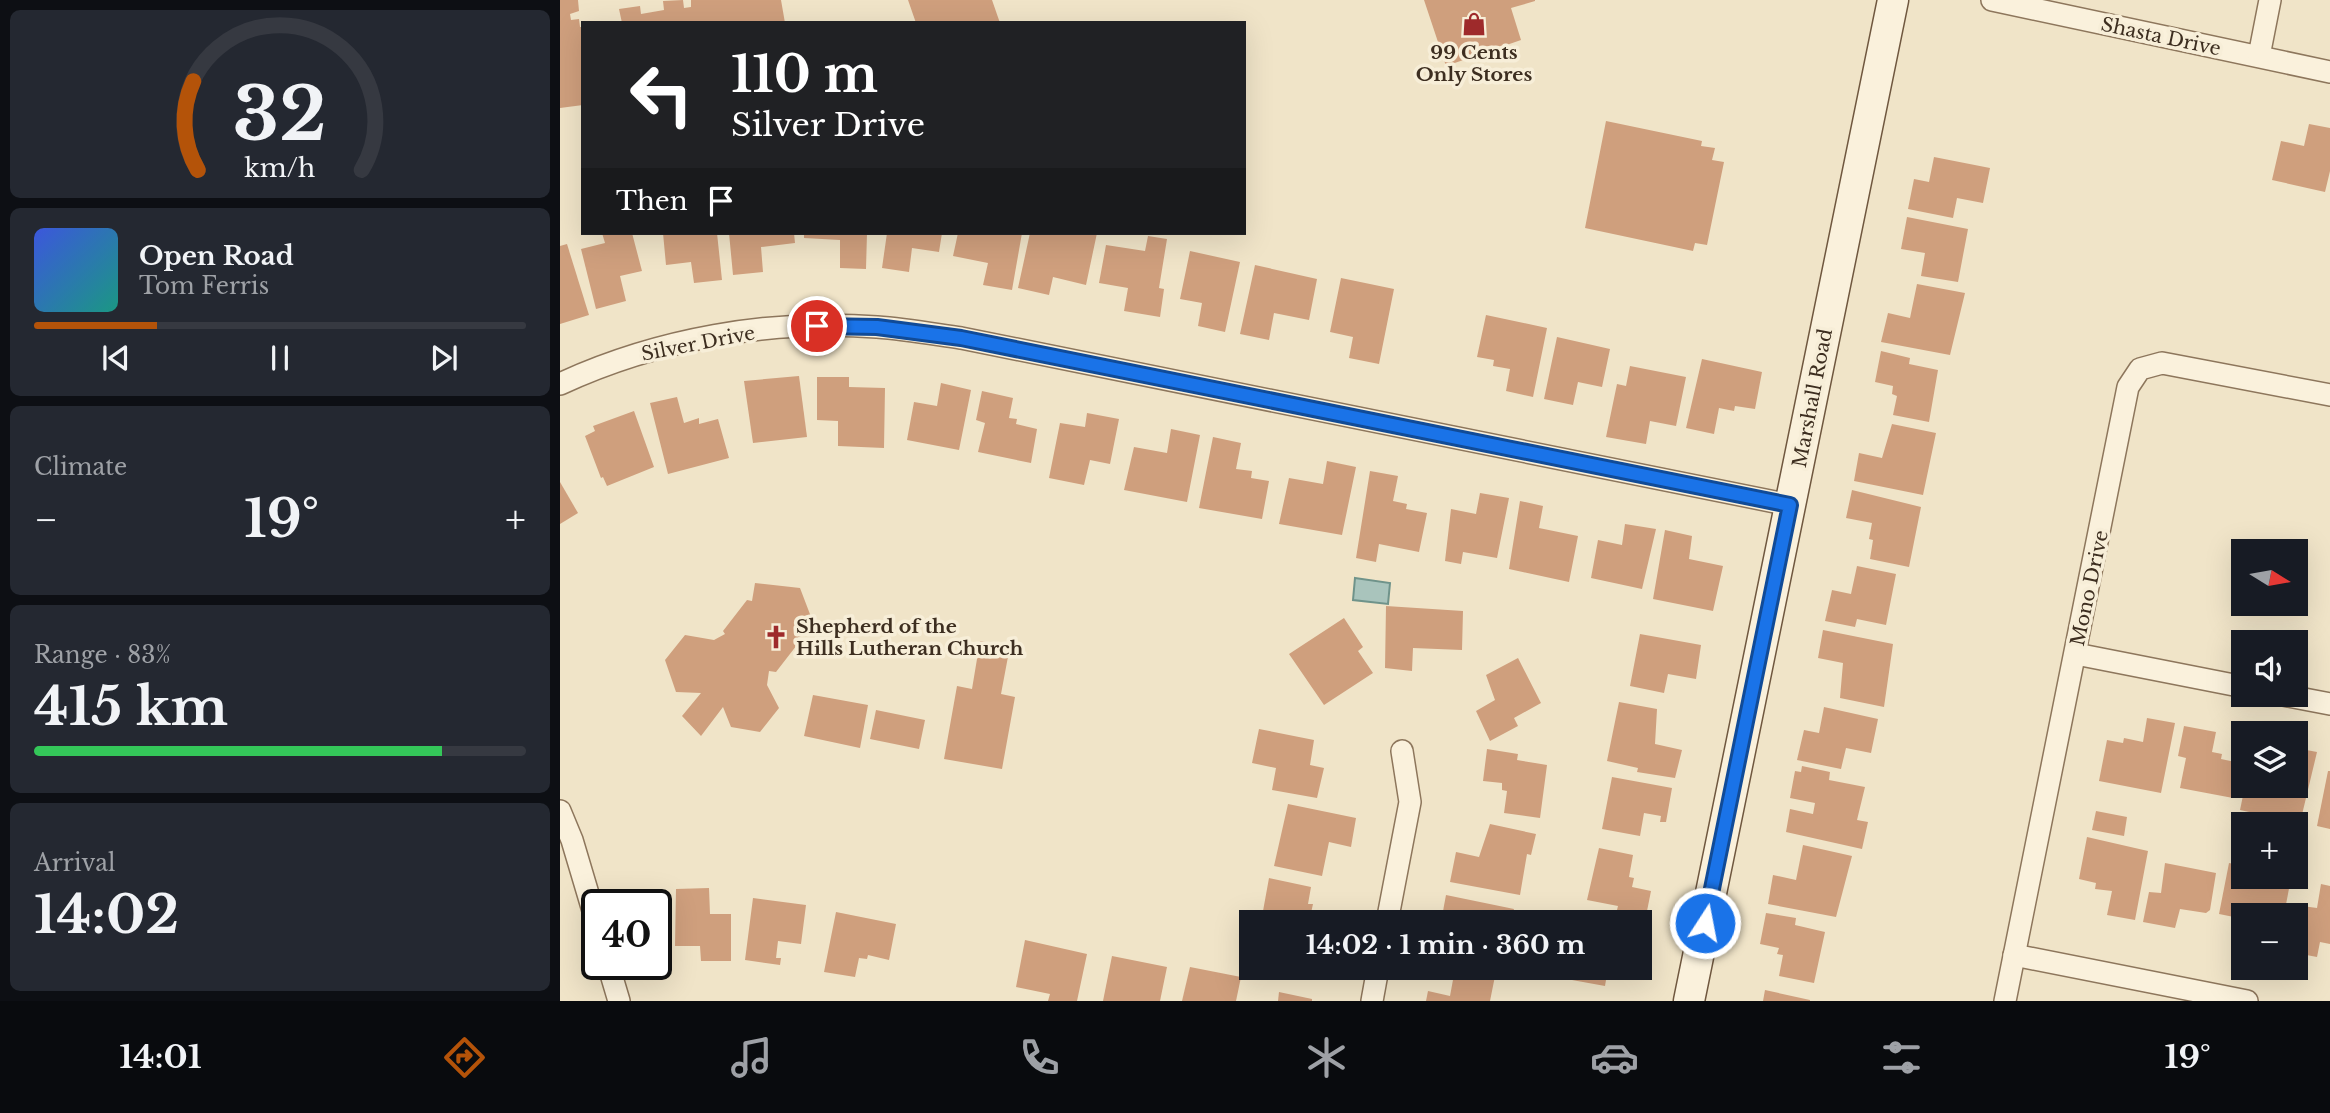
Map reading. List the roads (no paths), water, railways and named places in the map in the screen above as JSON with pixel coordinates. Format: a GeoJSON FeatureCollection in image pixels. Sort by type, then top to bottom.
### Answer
{"type":"FeatureCollection","features":[{"type":"Feature","properties":{"kind":"street","name":"Marshall Road"},"geometry":{"type":"LineString","coordinates":[[1689,1001],[1893,0]]}},
{"type":"Feature","properties":{"kind":"street","name":"Shasta Drive"},"geometry":{"type":"LineString","coordinates":[[1992,0],[2330,72]]}},
{"type":"Feature","properties":{"kind":"street"},"geometry":{"type":"LineString","coordinates":[[2259,56],[2270,0]]}},
{"type":"Feature","properties":{"kind":"street","name":"Silver Drive"},"geometry":{"type":"LineString","coordinates":[[560,384],[600,365],[681,342],[757,330],[877,327],[961,338],[1790,505]]}},
{"type":"Feature","properties":{"kind":"street","name":"Mono Drive"},"geometry":{"type":"LineString","coordinates":[[2005,1001],[2128,387],[2140,369],[2162,363],[2330,395]]}},
{"type":"Feature","properties":{"kind":"street"},"geometry":{"type":"LineString","coordinates":[[2076,654],[2231,684]]}},
{"type":"Feature","properties":{"kind":"street"},"geometry":{"type":"LineString","coordinates":[[2308,700],[2330,704]]}},
{"type":"Feature","properties":{"kind":"street"},"geometry":{"type":"LineString","coordinates":[[1389,910],[1410,802],[1402,751]]}},
{"type":"Feature","properties":{"kind":"street"},"geometry":{"type":"LineString","coordinates":[[560,811],[586,889]]}},
{"type":"Feature","properties":{"kind":"street"},"geometry":{"type":"LineString","coordinates":[[2014,955],[2247,1001]]}},
{"type":"Feature","properties":{"kind":"street"},"geometry":{"type":"LineString","coordinates":[[613,980],[619,1001]]}},
{"type":"Feature","properties":{"kind":"street"},"geometry":{"type":"LineString","coordinates":[[1371,1001],[1375,980]]}},
{"type":"Feature","properties":{"kind":"water"},"geometry":{"type":"Polygon","coordinates":[[[1355,578],[1390,583],[1388,604],[1353,600],[1355,578]]]}},
{"type":"Feature","properties":{"kind":"place","name":"99 Cents Only Stores"},"geometry":{"type":"Point","coordinates":[1474,24]}},
{"type":"Feature","properties":{"kind":"place","name":"Shepherd of the Hills Lutheran Church"},"geometry":{"type":"Point","coordinates":[776,637]}}]}
